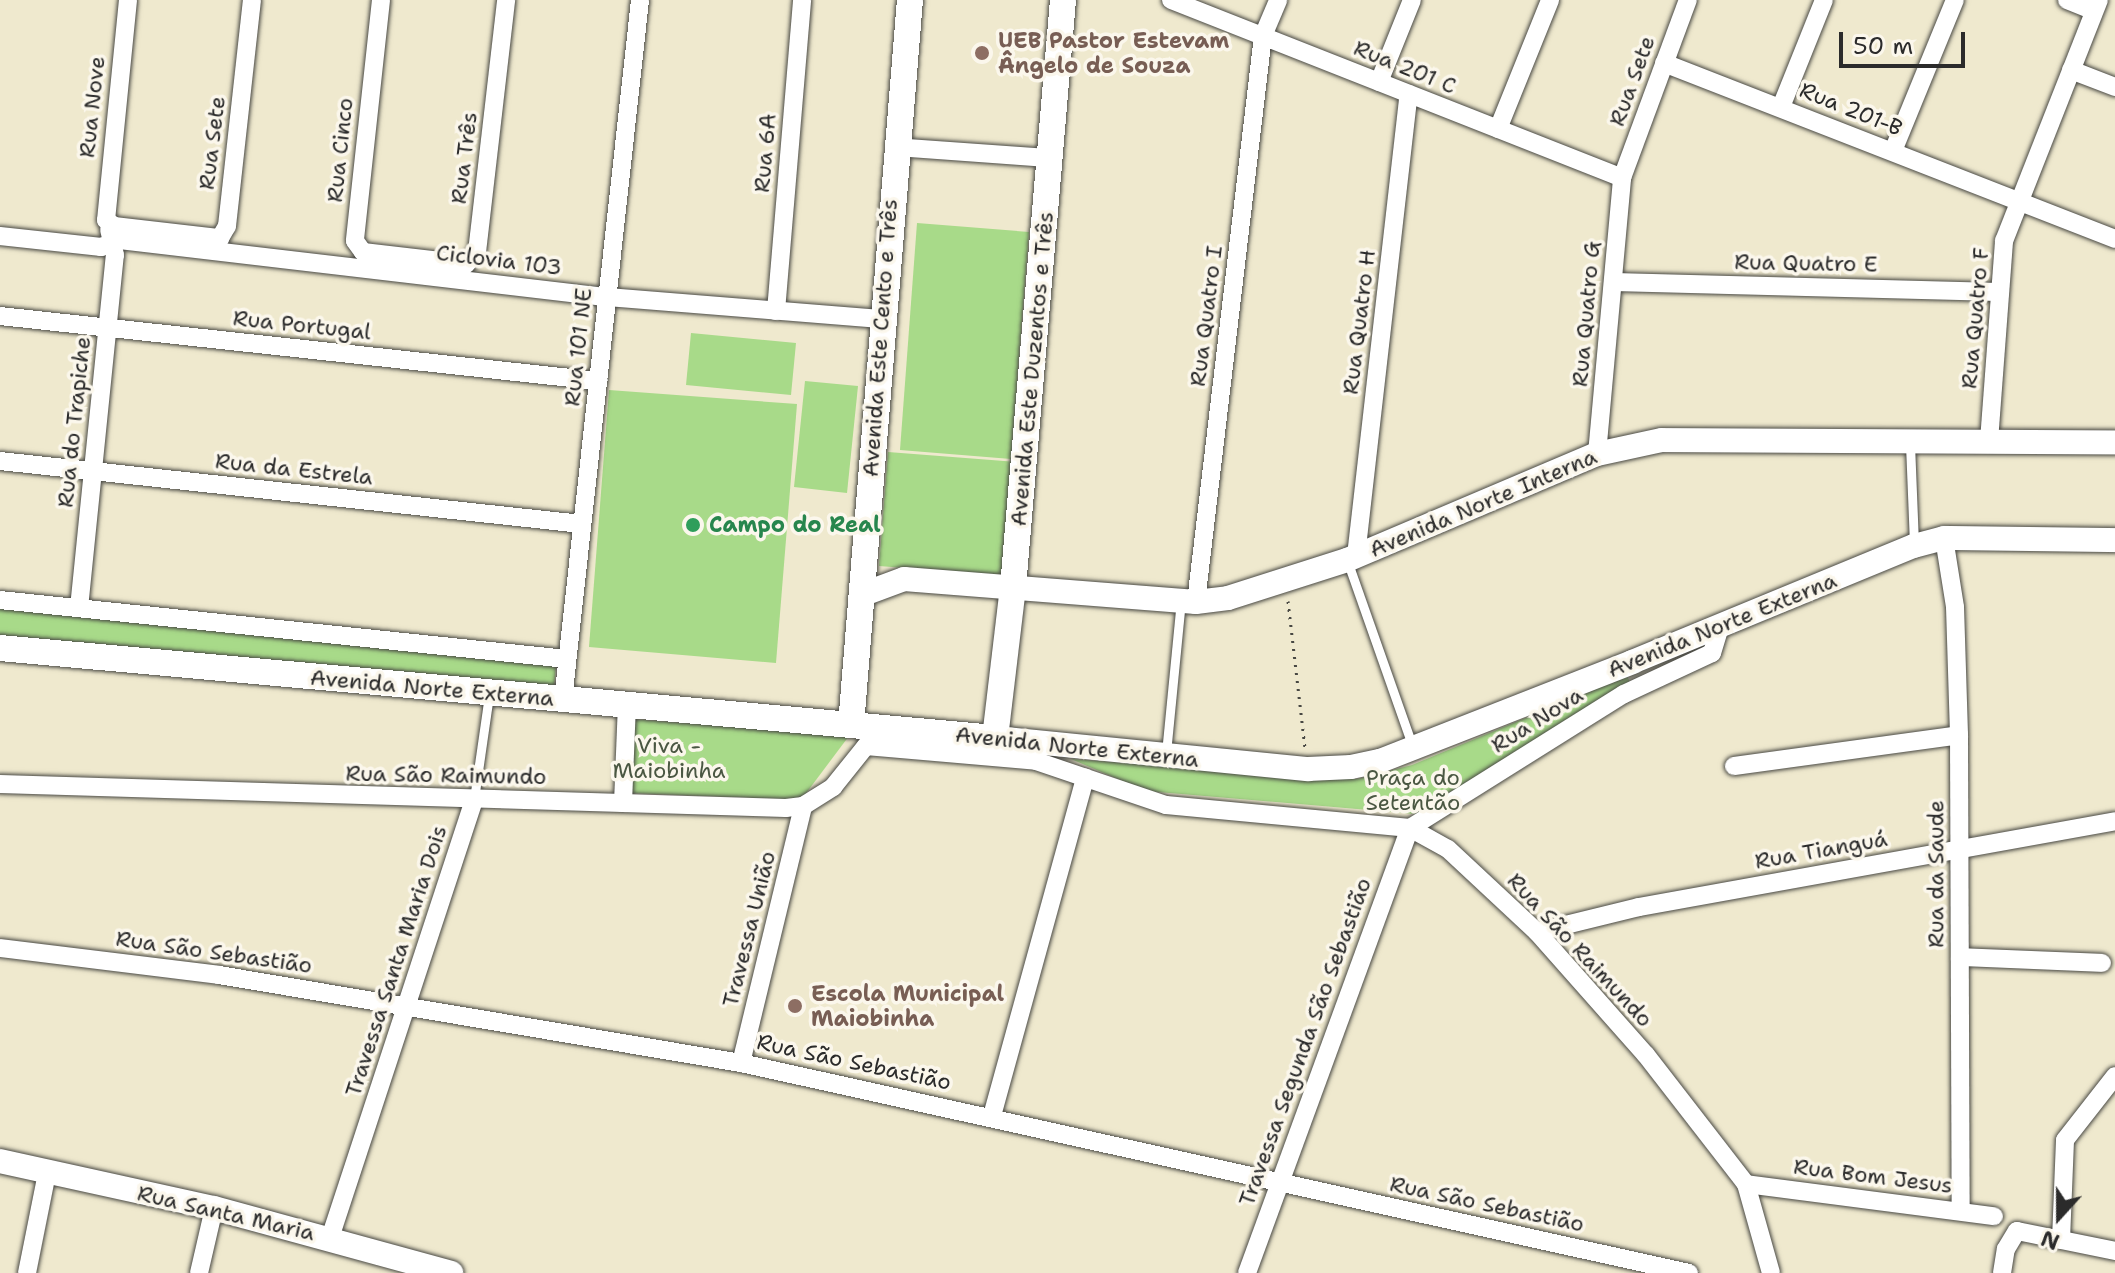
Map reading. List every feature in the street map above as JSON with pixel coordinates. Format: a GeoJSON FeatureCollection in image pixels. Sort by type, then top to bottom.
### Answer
{"type":"FeatureCollection","features":[{"type":"Feature","properties":{"kind":"main road","name":"Avenida Este Cento e Três"},"geometry":{"type":"LineString","coordinates":[[861,733],[861,595],[895,147],[910,0]]}},
{"type":"Feature","properties":{"kind":"main road","name":"Avenida Este Duzentos e Três"},"geometry":{"type":"LineString","coordinates":[[995,738],[1013,587],[1063,0]]}},
{"type":"Feature","properties":{"kind":"main road","name":"Avenida Norte Externa"},"geometry":{"type":"LineString","coordinates":[[0,648],[627,705],[861,733],[995,738]]}},
{"type":"Feature","properties":{"kind":"street","name":"Rua Nove"},"geometry":{"type":"LineString","coordinates":[[112,241],[106,220],[128,0]]}},
{"type":"Feature","properties":{"kind":"street","name":"Rua Sete"},"geometry":{"type":"LineString","coordinates":[[106,220],[114,226],[220,238],[225,231],[252,0]]}},
{"type":"Feature","properties":{"kind":"street","name":"Rua Cinco"},"geometry":{"type":"LineString","coordinates":[[381,0],[355,241],[363,252],[413,266]]}},
{"type":"Feature","properties":{"kind":"street","name":"Rua Três"},"geometry":{"type":"LineString","coordinates":[[413,266],[466,264],[477,252],[506,0]]}},
{"type":"Feature","properties":{"kind":"street","name":"Rua 101 NE"},"geometry":{"type":"LineString","coordinates":[[563,700],[640,0]]}},
{"type":"Feature","properties":{"kind":"street","name":"Rua 6A"},"geometry":{"type":"LineString","coordinates":[[776,311],[802,0]]}},
{"type":"Feature","properties":{"kind":"street","name":"Rua 201 C"},"geometry":{"type":"LineString","coordinates":[[1171,0],[1622,178]]}},
{"type":"Feature","properties":{"kind":"street","name":"Rua Quatro I"},"geometry":{"type":"LineString","coordinates":[[1188,602],[1263,36],[1278,0]]}},
{"type":"Feature","properties":{"kind":"street"},"geometry":{"type":"LineString","coordinates":[[1379,82],[1412,0]]}},
{"type":"Feature","properties":{"kind":"street"},"geometry":{"type":"LineString","coordinates":[[1498,129],[1550,0]]}},
{"type":"Feature","properties":{"kind":"street","name":"Rua Sete"},"geometry":{"type":"LineString","coordinates":[[1622,178],[1688,0]]}},
{"type":"Feature","properties":{"kind":"street"},"geometry":{"type":"LineString","coordinates":[[1781,107],[1824,0]]}},
{"type":"Feature","properties":{"kind":"street"},"geometry":{"type":"LineString","coordinates":[[1893,151],[1955,0]]}},
{"type":"Feature","properties":{"kind":"street"},"geometry":{"type":"LineString","coordinates":[[2067,0],[2097,6]]}},
{"type":"Feature","properties":{"kind":"street","name":"Rua Quatro F"},"geometry":{"type":"LineString","coordinates":[[1989,441],[2002,252],[2019,201],[2097,6]]}},
{"type":"Feature","properties":{"kind":"street","name":"Rua 201-B"},"geometry":{"type":"LineString","coordinates":[[1664,63],[2115,239]]}},
{"type":"Feature","properties":{"kind":"street"},"geometry":{"type":"LineString","coordinates":[[2071,70],[2115,87]]}},
{"type":"Feature","properties":{"kind":"street","name":"Rua Quatro H"},"geometry":{"type":"LineString","coordinates":[[1351,558],[1409,94]]}},
{"type":"Feature","properties":{"kind":"street"},"geometry":{"type":"LineString","coordinates":[[895,147],[1050,158]]}},
{"type":"Feature","properties":{"kind":"street","name":"Rua Quatro G"},"geometry":{"type":"LineString","coordinates":[[1597,454],[1622,178]]}},
{"type":"Feature","properties":{"kind":"street","name":"Ciclovia 103"},"geometry":{"type":"LineString","coordinates":[[0,236],[101,247],[112,241],[413,266],[607,297],[881,319]]}},
{"type":"Feature","properties":{"kind":"street","name":"Rua do Trapiche"},"geometry":{"type":"LineString","coordinates":[[79,608],[107,328],[112,241]]}},
{"type":"Feature","properties":{"kind":"street","name":"Rua Quatro E"},"geometry":{"type":"LineString","coordinates":[[1613,282],[1999,292]]}},
{"type":"Feature","properties":{"kind":"street","name":"Rua Portugal"},"geometry":{"type":"LineString","coordinates":[[0,316],[598,381]]}},
{"type":"Feature","properties":{"kind":"street","name":"Avenida Norte Interna"},"geometry":{"type":"LineString","coordinates":[[861,595],[904,579],[1188,602],[1285,581],[1351,558],[1597,454],[1689,438],[2115,442]]}},
{"type":"Feature","properties":{"kind":"street","name":"Rua da Estrela"},"geometry":{"type":"LineString","coordinates":[[0,461],[582,524]]}},
{"type":"Feature","properties":{"kind":"street","name":"Avenida Norte Externa"},"geometry":{"type":"LineString","coordinates":[[995,738],[1308,769],[1380,761],[1914,546],[1944,538],[2115,540]]}},
{"type":"Feature","properties":{"kind":"street","name":"Rua da Saude"},"geometry":{"type":"LineString","coordinates":[[1944,538],[1955,607],[1959,735],[1961,1211]]}},
{"type":"Feature","properties":{"kind":"street","name":"Avenida Norte Externa"},"geometry":{"type":"LineString","coordinates":[[0,600],[567,659]]}},
{"type":"Feature","properties":{"kind":"street","name":"Rua Nova"},"geometry":{"type":"LineString","coordinates":[[1410,828],[1624,694],[1712,653],[1720,626]]}},
{"type":"Feature","properties":{"kind":"street"},"geometry":{"type":"LineString","coordinates":[[623,803],[627,705]]}},
{"type":"Feature","properties":{"kind":"street"},"geometry":{"type":"LineString","coordinates":[[803,806],[833,787],[861,733]]}},
{"type":"Feature","properties":{"kind":"street","name":"Rua São Raimundo"},"geometry":{"type":"LineString","coordinates":[[861,733],[1036,761],[1166,805],[1410,828],[1448,849],[1537,932],[1646,1055],[1746,1184],[1771,1273]]}},
{"type":"Feature","properties":{"kind":"street"},"geometry":{"type":"LineString","coordinates":[[1734,766],[1959,735]]}},
{"type":"Feature","properties":{"kind":"street"},"geometry":{"type":"LineString","coordinates":[[992,1116],[1085,778]]}},
{"type":"Feature","properties":{"kind":"street","name":"Rua São Raimundo"},"geometry":{"type":"LineString","coordinates":[[0,784],[803,806]]}},
{"type":"Feature","properties":{"kind":"street","name":"Travessa Santa Maria Dois"},"geometry":{"type":"LineString","coordinates":[[330,1238],[409,1006],[474,799]]}},
{"type":"Feature","properties":{"kind":"street","name":"Travessa União"},"geometry":{"type":"LineString","coordinates":[[741,1063],[803,806]]}},
{"type":"Feature","properties":{"kind":"street","name":"Rua Tianguá"},"geometry":{"type":"LineString","coordinates":[[1537,932],[1639,907],[2115,821]]}},
{"type":"Feature","properties":{"kind":"street","name":"Travessa Segunda São Sebastião"},"geometry":{"type":"LineString","coordinates":[[1247,1273],[1410,828]]}},
{"type":"Feature","properties":{"kind":"street","name":"Rua São Sebastião"},"geometry":{"type":"LineString","coordinates":[[0,948],[219,975],[741,1063],[992,1116],[1278,1183],[1689,1273]]}},
{"type":"Feature","properties":{"kind":"street"},"geometry":{"type":"LineString","coordinates":[[1960,957],[2102,963]]}},
{"type":"Feature","properties":{"kind":"street"},"geometry":{"type":"LineString","coordinates":[[2061,1240],[2065,1140],[2115,1076]]}},
{"type":"Feature","properties":{"kind":"street","name":"Rua Santa Maria"},"geometry":{"type":"LineString","coordinates":[[0,1161],[214,1208],[330,1238],[401,1267],[451,1273]]}},
{"type":"Feature","properties":{"kind":"street"},"geometry":{"type":"LineString","coordinates":[[27,1273],[47,1173]]}},
{"type":"Feature","properties":{"kind":"street","name":"Rua Bom Jesus"},"geometry":{"type":"LineString","coordinates":[[1746,1184],[1994,1216]]}},
{"type":"Feature","properties":{"kind":"street"},"geometry":{"type":"LineString","coordinates":[[199,1273],[214,1208]]}},
{"type":"Feature","properties":{"kind":"street"},"geometry":{"type":"LineString","coordinates":[[2002,1273],[2006,1249],[2017,1231],[2115,1251]]}},
{"type":"Feature","properties":{"kind":"lane"},"geometry":{"type":"LineString","coordinates":[[1910,440],[1914,546]]}},
{"type":"Feature","properties":{"kind":"lane"},"geometry":{"type":"LineString","coordinates":[[1351,558],[1413,747]]}},
{"type":"Feature","properties":{"kind":"lane"},"geometry":{"type":"LineString","coordinates":[[1166,756],[1188,602]]}},
{"type":"Feature","properties":{"kind":"lane","name":"Travessa Santa Maria Dois"},"geometry":{"type":"LineString","coordinates":[[474,799],[489,694]]}},
{"type":"Feature","properties":{"kind":"path"},"geometry":{"type":"LineString","coordinates":[[1285,581],[1308,769]]}},
{"type":"Feature","properties":{"kind":"green space"},"geometry":{"type":"Polygon","coordinates":[[[917,223],[1029,232],[1011,459],[900,450],[917,223]]]}},
{"type":"Feature","properties":{"kind":"green space"},"geometry":{"type":"Polygon","coordinates":[[[691,333],[796,343],[791,395],[686,385],[691,333]]]}},
{"type":"Feature","properties":{"kind":"green space"},"geometry":{"type":"Polygon","coordinates":[[[805,381],[858,386],[847,493],[794,487],[805,381]]]}},
{"type":"Feature","properties":{"kind":"green space","name":"Campo do Real"},"geometry":{"type":"Polygon","coordinates":[[[609,390],[797,404],[776,663],[589,647],[609,390]]]}},
{"type":"Feature","properties":{"kind":"green space"},"geometry":{"type":"Polygon","coordinates":[[[888,452],[1017,462],[1009,576],[879,566],[888,452]]]}},
{"type":"Feature","properties":{"kind":"green space"},"geometry":{"type":"Polygon","coordinates":[[[0,608],[556,664],[554,689],[0,638],[0,608]]]}},
{"type":"Feature","properties":{"kind":"green space","name":"Praça do Setentão"},"geometry":{"type":"Polygon","coordinates":[[[1627,676],[1630,682],[1415,814],[1146,791],[1071,759],[1357,779],[1412,765],[1627,676]]]}},
{"type":"Feature","properties":{"kind":"green space","name":"Viva - Maiobinha"},"geometry":{"type":"Polygon","coordinates":[[[632,719],[849,736],[801,800],[629,793],[632,719]]]}},
{"type":"Feature","properties":{"kind":"place","name":"UEB Pastor Estevam Ângelo de Souza"},"geometry":{"type":"Point","coordinates":[982,53]}},
{"type":"Feature","properties":{"kind":"place","name":"Campo do Real"},"geometry":{"type":"Point","coordinates":[693,525]}},
{"type":"Feature","properties":{"kind":"place","name":"Escola Municipal Maiobinha"},"geometry":{"type":"Point","coordinates":[795,1006]}}]}
